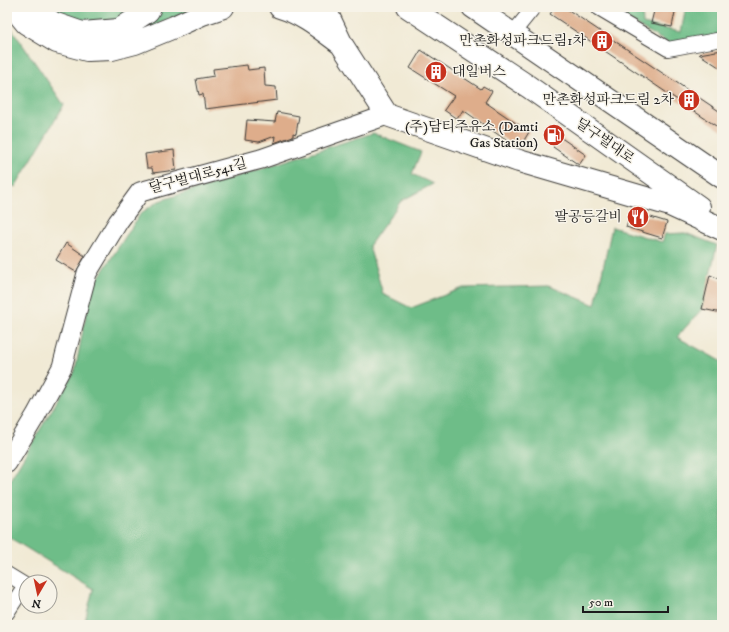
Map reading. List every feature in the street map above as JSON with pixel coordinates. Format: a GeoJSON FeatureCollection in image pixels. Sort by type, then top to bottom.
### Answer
{"type":"FeatureCollection","features":[{"type":"Feature","properties":{"kind":"main road"},"geometry":{"type":"LineString","coordinates":[[13,7],[26,23],[57,42],[87,50],[112,49],[135,43],[202,14],[223,7]]}},
{"type":"Feature","properties":{"kind":"main road"},"geometry":{"type":"LineString","coordinates":[[32,7],[53,23],[82,33],[119,30],[148,11],[150,7]]}},
{"type":"Feature","properties":{"kind":"main road"},"geometry":{"type":"LineString","coordinates":[[280,7],[306,19],[342,45]]}},
{"type":"Feature","properties":{"kind":"main road"},"geometry":{"type":"LineString","coordinates":[[324,7],[342,45],[387,115],[519,161],[670,205],[722,229]]}},
{"type":"Feature","properties":{"kind":"main road","name":"달구벌대로"},"geometry":{"type":"LineString","coordinates":[[408,7],[529,87],[722,224]]}},
{"type":"Feature","properties":{"kind":"main road"},"geometry":{"type":"LineString","coordinates":[[473,7],[722,177]]}},
{"type":"Feature","properties":{"kind":"street"},"geometry":{"type":"LineString","coordinates":[[513,33],[534,7]]}},
{"type":"Feature","properties":{"kind":"street"},"geometry":{"type":"LineString","coordinates":[[597,7],[668,49],[722,39]]}},
{"type":"Feature","properties":{"kind":"street","name":"달구벌대로541길"},"geometry":{"type":"LineString","coordinates":[[7,463],[36,415],[62,367],[87,273],[118,222],[140,192],[261,159],[387,115]]}},
{"type":"Feature","properties":{"kind":"street"},"geometry":{"type":"LineString","coordinates":[[7,574],[25,585],[7,613]]}},
{"type":"Feature","properties":{"kind":"green space"},"geometry":{"type":"Polygon","coordinates":[[[42,7],[136,7],[127,18],[90,27],[42,7]]]}},
{"type":"Feature","properties":{"kind":"green space"},"geometry":{"type":"Polygon","coordinates":[[[162,7],[198,7],[144,31],[162,7]]]}},
{"type":"Feature","properties":{"kind":"green space"},"geometry":{"type":"Polygon","coordinates":[[[606,7],[642,7],[643,24],[681,32],[686,7],[722,7],[722,35],[671,45],[606,7]]]}},
{"type":"Feature","properties":{"kind":"green space"},"geometry":{"type":"Polygon","coordinates":[[[7,22],[64,105],[15,187],[7,182],[7,22]]]}},
{"type":"Feature","properties":{"kind":"green space"},"geometry":{"type":"Polygon","coordinates":[[[373,133],[421,152],[412,174],[433,184],[401,201],[369,246],[383,294],[411,308],[463,288],[549,286],[595,305],[612,227],[662,242],[665,234],[685,233],[717,245],[702,309],[677,337],[722,362],[722,625],[84,625],[93,589],[7,536],[7,485],[75,371],[91,289],[141,213],[159,201],[373,133]]]}},
{"type":"Feature","properties":{"kind":"building"},"geometry":{"type":"Polygon","coordinates":[[[555,7],[564,7],[722,113],[722,130],[550,14],[555,7]]]}},
{"type":"Feature","properties":{"kind":"building"},"geometry":{"type":"Polygon","coordinates":[[[655,7],[676,7],[672,27],[651,23],[655,7]]]}},
{"type":"Feature","properties":{"kind":"building"},"geometry":{"type":"Polygon","coordinates":[[[421,50],[481,89],[483,86],[492,91],[485,102],[529,132],[523,142],[513,145],[463,110],[457,119],[444,110],[454,96],[410,68],[421,50]]]}},
{"type":"Feature","properties":{"kind":"building"},"geometry":{"type":"Polygon","coordinates":[[[722,50],[722,69],[699,54],[722,50]]]}},
{"type":"Feature","properties":{"kind":"building"},"geometry":{"type":"Polygon","coordinates":[[[247,65],[248,70],[264,68],[265,86],[276,87],[277,100],[205,109],[203,94],[199,95],[196,79],[214,76],[213,69],[247,65]]]}},
{"type":"Feature","properties":{"kind":"building"},"geometry":{"type":"Polygon","coordinates":[[[277,112],[299,116],[296,134],[293,133],[293,136],[274,143],[275,136],[259,142],[245,140],[247,120],[275,122],[277,112]]]}},
{"type":"Feature","properties":{"kind":"building"},"geometry":{"type":"Polygon","coordinates":[[[560,137],[586,155],[579,165],[553,147],[560,137]]]}},
{"type":"Feature","properties":{"kind":"building"},"geometry":{"type":"Polygon","coordinates":[[[174,150],[176,170],[153,173],[152,168],[147,168],[145,154],[174,150]]]}},
{"type":"Feature","properties":{"kind":"building"},"geometry":{"type":"Polygon","coordinates":[[[631,211],[667,222],[662,238],[626,227],[631,211]]]}},
{"type":"Feature","properties":{"kind":"building"},"geometry":{"type":"Polygon","coordinates":[[[66,243],[85,256],[76,272],[56,260],[66,243]]]}},
{"type":"Feature","properties":{"kind":"building"},"geometry":{"type":"Polygon","coordinates":[[[710,275],[722,280],[722,313],[702,309],[710,275]]]}},
{"type":"Feature","properties":{"kind":"place","name":"만촌화성파크드림1차"},"geometry":{"type":"Point","coordinates":[602,41]}},
{"type":"Feature","properties":{"kind":"place","name":"대일버스"},"geometry":{"type":"Point","coordinates":[436,72]}},
{"type":"Feature","properties":{"kind":"place","name":"만촌화성파크드림 2차"},"geometry":{"type":"Point","coordinates":[689,100]}},
{"type":"Feature","properties":{"kind":"place","name":"(주)담티주유소 (Damti Gas Station)"},"geometry":{"type":"Point","coordinates":[554,135]}},
{"type":"Feature","properties":{"kind":"place","name":"팔공등갈비"},"geometry":{"type":"Point","coordinates":[638,217]}}]}
